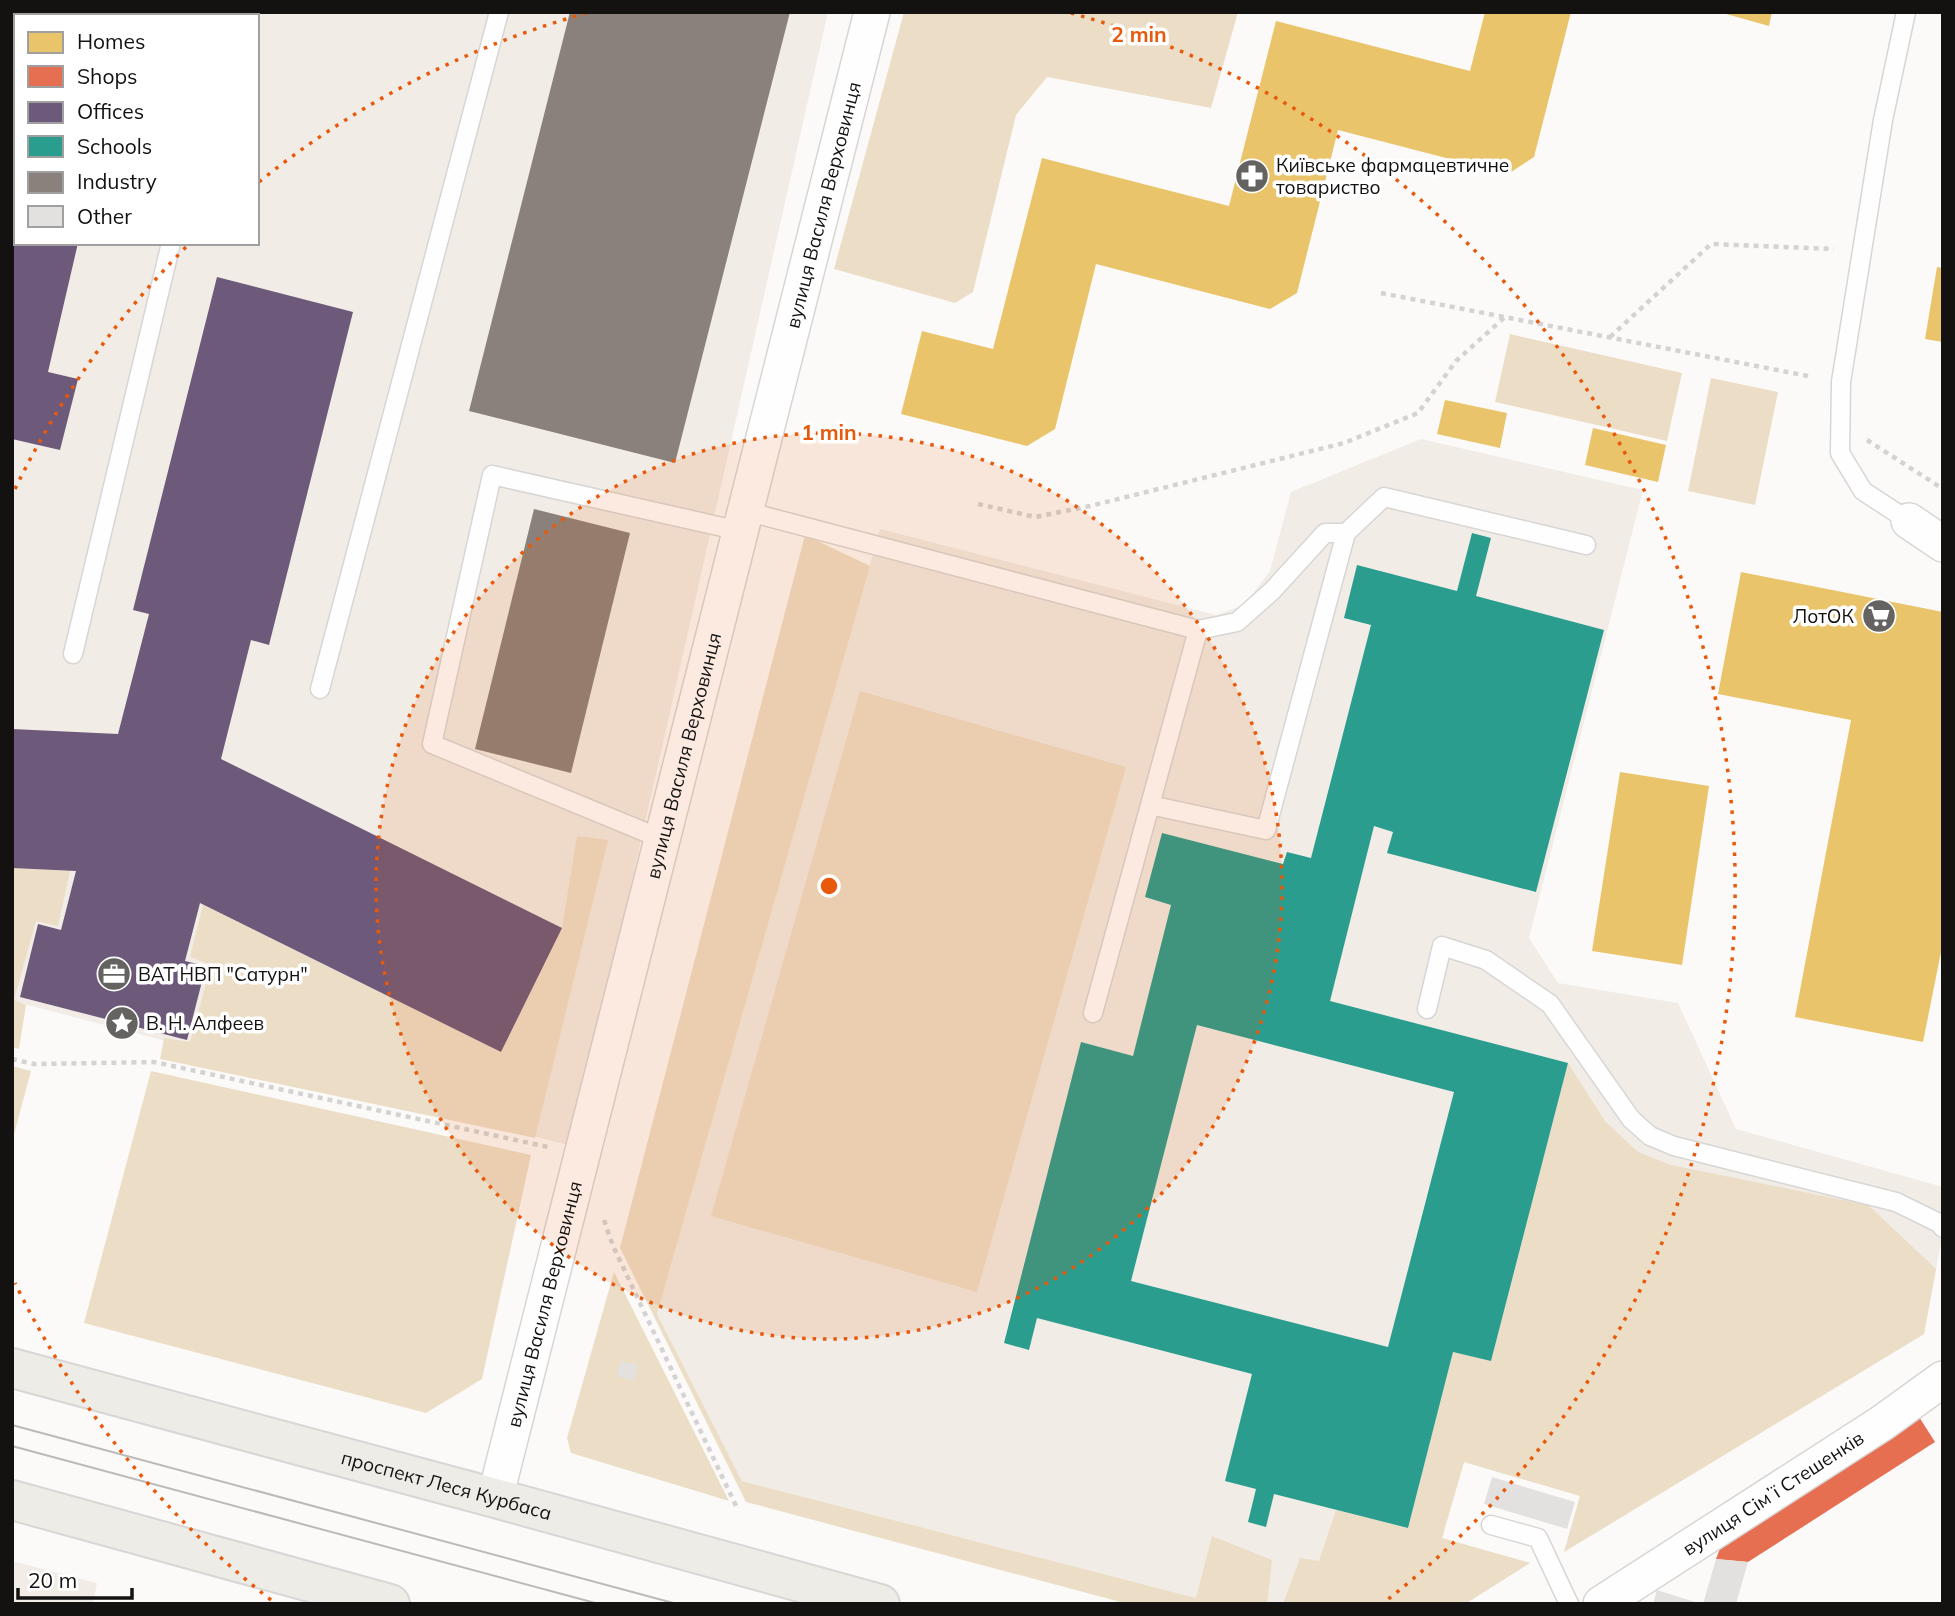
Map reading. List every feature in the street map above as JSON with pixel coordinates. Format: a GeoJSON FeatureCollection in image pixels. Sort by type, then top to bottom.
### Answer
{"type":"FeatureCollection","features":[{"type":"Feature","properties":{"kind":"main road","name":"проспект Леся Курбаса"},"geometry":{"type":"LineString","coordinates":[[12,1368],[495,1497],[880,1604]]}},
{"type":"Feature","properties":{"kind":"main road"},"geometry":{"type":"LineString","coordinates":[[12,1500],[390,1604]]}},
{"type":"Feature","properties":{"kind":"street","name":"вулиця Василя Верховинця"},"geometry":{"type":"LineString","coordinates":[[495,1497],[872,12]]}},
{"type":"Feature","properties":{"kind":"street"},"geometry":{"type":"LineString","coordinates":[[1926,524],[1943,544]]}},
{"type":"Feature","properties":{"kind":"street","name":"вулиця Сімʼї Стешенків"},"geometry":{"type":"LineString","coordinates":[[1601,1604],[1882,1423],[1943,1379]]}},
{"type":"Feature","properties":{"kind":"lane"},"geometry":{"type":"LineString","coordinates":[[320,689],[499,12]]}},
{"type":"Feature","properties":{"kind":"lane"},"geometry":{"type":"LineString","coordinates":[[1906,12],[1883,120],[1841,382],[1840,453],[1863,491],[1926,524]]}},
{"type":"Feature","properties":{"kind":"lane"},"geometry":{"type":"LineString","coordinates":[[73,654],[171,245]]}},
{"type":"Feature","properties":{"kind":"lane"},"geometry":{"type":"LineString","coordinates":[[662,839],[432,744],[492,475],[743,521],[1198,630],[1237,622],[1272,591],[1325,533],[1346,533]]}},
{"type":"Feature","properties":{"kind":"lane"},"geometry":{"type":"LineString","coordinates":[[1150,804],[1266,830],[1346,533],[1384,497],[1586,545]]}},
{"type":"Feature","properties":{"kind":"lane"},"geometry":{"type":"LineString","coordinates":[[1093,1013],[1198,630]]}},
{"type":"Feature","properties":{"kind":"lane"},"geometry":{"type":"LineString","coordinates":[[1427,1009],[1442,946],[1486,960],[1550,1004],[1630,1119],[1650,1136],[1674,1146],[1896,1202],[1939,1223],[1943,1228]]}},
{"type":"Feature","properties":{"kind":"lane"},"geometry":{"type":"LineString","coordinates":[[1491,1525],[1538,1538],[1569,1604]]}},
{"type":"Feature","properties":{"kind":"path"},"geometry":{"type":"LineString","coordinates":[[1609,337],[1711,244],[1862,251]]}},
{"type":"Feature","properties":{"kind":"path"},"geometry":{"type":"LineString","coordinates":[[1381,293],[1841,382]]}},
{"type":"Feature","properties":{"kind":"path"},"geometry":{"type":"LineString","coordinates":[[978,504],[1035,517],[1090,506],[1344,443],[1418,413],[1456,362],[1505,317]]}},
{"type":"Feature","properties":{"kind":"path"},"geometry":{"type":"LineString","coordinates":[[1861,437],[1943,489]]}},
{"type":"Feature","properties":{"kind":"path"},"geometry":{"type":"LineString","coordinates":[[12,1059],[34,1064],[154,1062],[582,1154],[613,1246],[737,1508]]}},
{"type":"Feature","properties":{"kind":"shaded area"},"geometry":{"type":"Polygon","coordinates":[[[12,12],[828,12],[572,1146],[12,1001],[12,12]]]}},
{"type":"Feature","properties":{"kind":"shaded area"},"geometry":{"type":"Polygon","coordinates":[[[904,12],[1238,12],[1211,108],[1047,77],[1016,115],[973,292],[955,303],[834,269],[904,12]]]}},
{"type":"Feature","properties":{"kind":"shaded area"},"geometry":{"type":"Polygon","coordinates":[[[1510,334],[1682,373],[1667,441],[1495,402],[1510,334]]]}},
{"type":"Feature","properties":{"kind":"shaded area"},"geometry":{"type":"Polygon","coordinates":[[[1711,378],[1778,392],[1755,505],[1688,491],[1711,378]]]}},
{"type":"Feature","properties":{"kind":"shaded area"},"geometry":{"type":"Polygon","coordinates":[[[1421,439],[1643,490],[1529,938],[1558,983],[1678,1003],[1736,1129],[1943,1187],[1943,1232],[1924,1334],[1564,1552],[1580,1496],[1464,1462],[1442,1538],[1530,1563],[1465,1604],[1219,1604],[742,1481],[657,1314],[880,529],[1216,615],[1244,605],[1270,571],[1291,492],[1421,439]]]}},
{"type":"Feature","properties":{"kind":"shaded area"},"geometry":{"type":"Polygon","coordinates":[[[805,535],[870,566],[657,1314],[742,1481],[1196,1598],[1212,1536],[1272,1560],[1267,1604],[1128,1604],[746,1502],[620,1248],[805,535]]]}},
{"type":"Feature","properties":{"kind":"shaded area"},"geometry":{"type":"Polygon","coordinates":[[[860,691],[1126,767],[977,1292],[711,1216],[860,691]]]}},
{"type":"Feature","properties":{"kind":"shaded area"},"geometry":{"type":"Polygon","coordinates":[[[577,836],[608,840],[535,1138],[160,1059],[164,1038],[190,1042],[211,965],[190,957],[203,905],[501,1052],[562,928],[577,836]]]}},
{"type":"Feature","properties":{"kind":"shaded area"},"geometry":{"type":"Polygon","coordinates":[[[12,868],[70,871],[58,926],[36,921],[14,1000],[26,1005],[19,1049],[12,1047],[12,868]]]}},
{"type":"Feature","properties":{"kind":"shaded area"},"geometry":{"type":"Polygon","coordinates":[[[1568,1063],[1605,1121],[1638,1152],[1671,1165],[1868,1205],[1936,1269],[1924,1334],[1564,1552],[1580,1496],[1464,1462],[1442,1538],[1530,1563],[1465,1604],[1283,1604],[1300,1558],[1319,1561],[1336,1510],[1408,1528],[1453,1352],[1491,1361],[1568,1063]]]}},
{"type":"Feature","properties":{"kind":"shaded area"},"geometry":{"type":"Polygon","coordinates":[[[12,1066],[31,1071],[12,1142],[12,1066]]]}},
{"type":"Feature","properties":{"kind":"shaded area"},"geometry":{"type":"Polygon","coordinates":[[[151,1071],[531,1155],[482,1379],[426,1413],[84,1323],[151,1071]]]}},
{"type":"Feature","properties":{"kind":"shaded area"},"geometry":{"type":"Polygon","coordinates":[[[614,1272],[729,1501],[571,1453],[567,1438],[614,1272]]]}},
{"type":"Feature","properties":{"kind":"shaded area"},"geometry":{"type":"Polygon","coordinates":[[[12,1561],[97,1583],[93,1604],[12,1604],[12,1561]]]}},
{"type":"Feature","properties":{"kind":"building: Homes"},"geometry":{"type":"Polygon","coordinates":[[[1485,12],[1571,12],[1534,157],[1508,174],[1338,130],[1297,293],[1270,309],[1096,264],[1055,429],[1027,446],[901,414],[922,331],[993,349],[1042,158],[1229,206],[1276,21],[1470,71],[1485,12]]]}},
{"type":"Feature","properties":{"kind":"building: Homes"},"geometry":{"type":"Polygon","coordinates":[[[1719,12],[1772,12],[1769,26],[1719,12]]]}},
{"type":"Feature","properties":{"kind":"building: Homes"},"geometry":{"type":"Polygon","coordinates":[[[1937,267],[1943,268],[1943,342],[1925,339],[1937,267]]]}},
{"type":"Feature","properties":{"kind":"building: Homes"},"geometry":{"type":"Polygon","coordinates":[[[1445,400],[1507,413],[1500,448],[1437,434],[1445,400]]]}},
{"type":"Feature","properties":{"kind":"building: Homes"},"geometry":{"type":"Polygon","coordinates":[[[1593,428],[1666,445],[1658,482],[1585,465],[1593,428]]]}},
{"type":"Feature","properties":{"kind":"building: Homes"},"geometry":{"type":"Polygon","coordinates":[[[1741,572],[1943,612],[1943,942],[1923,1042],[1795,1017],[1851,720],[1718,694],[1741,572]]]}},
{"type":"Feature","properties":{"kind":"building: Homes"},"geometry":{"type":"Polygon","coordinates":[[[1620,772],[1709,786],[1682,965],[1592,951],[1620,772]]]}},
{"type":"Feature","properties":{"kind":"building: Shops"},"geometry":{"type":"Polygon","coordinates":[[[1914,1409],[1935,1442],[1748,1562],[1716,1559],[1727,1530],[1914,1409]]]}},
{"type":"Feature","properties":{"kind":"building: Offices"},"geometry":{"type":"Polygon","coordinates":[[[12,169],[14,245],[78,245],[48,372],[78,379],[60,450],[12,439],[12,169]]]}},
{"type":"Feature","properties":{"kind":"building: Offices"},"geometry":{"type":"Polygon","coordinates":[[[217,277],[353,312],[269,645],[251,640],[221,759],[562,928],[501,1052],[200,903],[185,961],[206,966],[187,1040],[20,997],[38,924],[61,930],[76,871],[12,868],[12,729],[118,734],[149,614],[133,610],[217,277]]]}},
{"type":"Feature","properties":{"kind":"building: Schools"},"geometry":{"type":"Polygon","coordinates":[[[1472,533],[1491,538],[1476,596],[1604,630],[1536,892],[1387,853],[1393,832],[1374,826],[1330,1001],[1568,1063],[1491,1361],[1453,1352],[1408,1528],[1274,1494],[1266,1527],[1248,1522],[1256,1489],[1225,1481],[1252,1374],[1037,1318],[1029,1350],[1004,1343],[1081,1042],[1133,1056],[1171,905],[1145,897],[1162,833],[1283,864],[1287,852],[1311,858],[1371,625],[1344,618],[1357,565],[1457,591],[1472,533]],[[1197,1025],[1131,1281],[1388,1347],[1454,1092],[1197,1025]]]}},
{"type":"Feature","properties":{"kind":"building: Industry"},"geometry":{"type":"Polygon","coordinates":[[[30,12],[166,12],[166,14],[30,12]]]}},
{"type":"Feature","properties":{"kind":"building: Industry"},"geometry":{"type":"Polygon","coordinates":[[[570,12],[790,12],[675,463],[469,411],[570,12]]]}},
{"type":"Feature","properties":{"kind":"building: Industry"},"geometry":{"type":"Polygon","coordinates":[[[534,509],[630,533],[571,773],[475,749],[534,509]]]}},
{"type":"Feature","properties":{"kind":"building: Other"},"geometry":{"type":"Polygon","coordinates":[[[621,1361],[638,1365],[634,1381],[617,1376],[621,1361]]]}},
{"type":"Feature","properties":{"kind":"building: Other"},"geometry":{"type":"Polygon","coordinates":[[[1492,1477],[1575,1502],[1567,1529],[1484,1504],[1492,1477]]]}},
{"type":"Feature","properties":{"kind":"building: Other"},"geometry":{"type":"Polygon","coordinates":[[[1716,1559],[1748,1562],[1736,1604],[1703,1604],[1716,1559]]]}},
{"type":"Feature","properties":{"kind":"building: Other"},"geometry":{"type":"Polygon","coordinates":[[[1657,1590],[1698,1603],[1698,1604],[1653,1604],[1657,1590]]]}},
{"type":"Feature","properties":{"kind":"tram line"},"geometry":{"type":"LineString","coordinates":[[12,1425],[677,1604]]}},
{"type":"Feature","properties":{"kind":"tram line"},"geometry":{"type":"LineString","coordinates":[[12,1446],[599,1604]]}},
{"type":"Feature","properties":{"kind":"place","name":"Київське фармацевтичне товариство"},"geometry":{"type":"Point","coordinates":[1252,176]}},
{"type":"Feature","properties":{"kind":"place","name":"ЛотОК"},"geometry":{"type":"Point","coordinates":[1879,616]}},
{"type":"Feature","properties":{"kind":"place","name":"ВАТ НВП \"Сатурн\""},"geometry":{"type":"Point","coordinates":[114,974]}},
{"type":"Feature","properties":{"kind":"place","name":"В. Н. Алфеев"},"geometry":{"type":"Point","coordinates":[122,1023]}}]}
